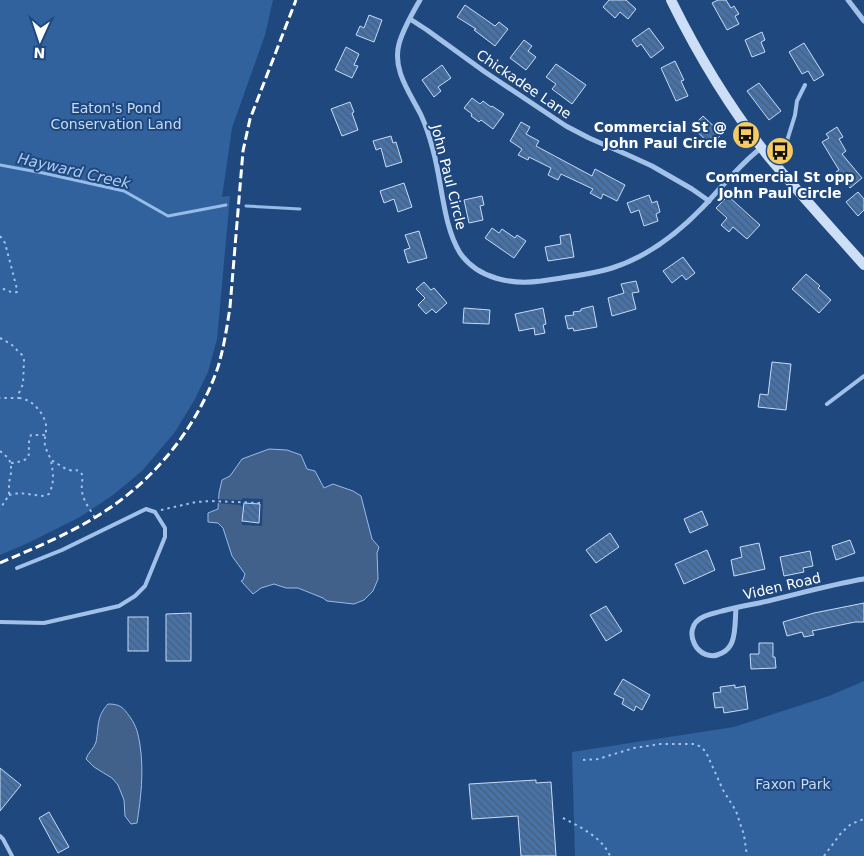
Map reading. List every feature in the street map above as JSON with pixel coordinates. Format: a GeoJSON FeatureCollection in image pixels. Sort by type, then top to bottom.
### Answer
{"type":"FeatureCollection","features":[{"type":"Feature","properties":{"kind":"main road"},"geometry":{"type":"LineString","coordinates":[[671,0],[701,58],[762,148],[864,265]]}},
{"type":"Feature","properties":{"kind":"street","name":"John Paul Circle"},"geometry":{"type":"LineString","coordinates":[[420,0],[398,46],[399,72],[430,137],[448,222],[455,243],[465,259],[480,271],[498,279],[521,282],[558,278],[597,272],[628,262],[681,228],[746,161],[762,148]]}},
{"type":"Feature","properties":{"kind":"street"},"geometry":{"type":"LineString","coordinates":[[848,0],[864,21]]}},
{"type":"Feature","properties":{"kind":"street","name":"Chickadee Lane"},"geometry":{"type":"LineString","coordinates":[[410,19],[566,126],[588,138],[652,166],[709,201]]}},
{"type":"Feature","properties":{"kind":"street","name":"Viden Road"},"geometry":{"type":"LineString","coordinates":[[736,608],[732,643],[726,650],[716,655],[700,651],[695,646],[692,630],[699,619],[706,615],[736,608],[864,579]]}},
{"type":"Feature","properties":{"kind":"lane"},"geometry":{"type":"LineString","coordinates":[[773,162],[786,144],[795,115],[797,101],[805,85]]}},
{"type":"Feature","properties":{"kind":"lane"},"geometry":{"type":"LineString","coordinates":[[827,404],[864,376]]}},
{"type":"Feature","properties":{"kind":"lane"},"geometry":{"type":"LineString","coordinates":[[0,622],[44,623],[119,606],[135,596],[145,586],[165,537],[165,528],[156,512],[146,509],[62,550],[17,568]]}},
{"type":"Feature","properties":{"kind":"lane"},"geometry":{"type":"LineString","coordinates":[[0,836],[12,856]]}},
{"type":"Feature","properties":{"kind":"path"},"geometry":{"type":"LineString","coordinates":[[0,236],[5,243],[17,292],[9,292],[4,289],[0,291]]}},
{"type":"Feature","properties":{"kind":"path"},"geometry":{"type":"LineString","coordinates":[[0,338],[11,344],[22,355],[24,360],[20,398]]}},
{"type":"Feature","properties":{"kind":"path"},"geometry":{"type":"LineString","coordinates":[[0,398],[23,398],[34,404],[46,425],[45,443],[51,460],[54,479],[49,494],[44,496],[19,493],[9,495]]}},
{"type":"Feature","properties":{"kind":"path"},"geometry":{"type":"LineString","coordinates":[[11,463],[19,462],[29,456],[29,438],[31,435],[46,435]]}},
{"type":"Feature","properties":{"kind":"path"},"geometry":{"type":"LineString","coordinates":[[0,451],[11,463],[12,473],[9,482],[9,495],[0,508]]}},
{"type":"Feature","properties":{"kind":"path"},"geometry":{"type":"LineString","coordinates":[[51,460],[70,470],[81,472],[83,476],[81,492],[95,518]]}},
{"type":"Feature","properties":{"kind":"path"},"geometry":{"type":"LineString","coordinates":[[156,512],[196,502],[260,503]]}},
{"type":"Feature","properties":{"kind":"path"},"geometry":{"type":"LineString","coordinates":[[583,760],[598,759],[634,748],[660,744],[695,744],[701,747],[706,752],[723,790],[736,811],[744,835],[747,856]]}},
{"type":"Feature","properties":{"kind":"path"},"geometry":{"type":"LineString","coordinates":[[562,818],[598,839],[610,856]]}},
{"type":"Feature","properties":{"kind":"path"},"geometry":{"type":"LineString","coordinates":[[824,856],[841,833],[851,824],[864,819]]}},
{"type":"Feature","properties":{"kind":"green space","name":"Eaton's Pond Conservation Land"},"geometry":{"type":"Polygon","coordinates":[[[0,0],[273,0],[265,35],[232,128],[222,197],[230,196],[217,339],[208,372],[195,399],[175,432],[142,471],[113,495],[80,517],[0,555],[0,0]]]}},
{"type":"Feature","properties":{"kind":"green space","name":"Faxon Park"},"geometry":{"type":"Polygon","coordinates":[[[864,681],[864,856],[575,856],[572,752],[734,727],[829,696],[864,681]]]}},
{"type":"Feature","properties":{"kind":"shaded area"},"geometry":{"type":"Polygon","coordinates":[[[269,449],[287,450],[301,455],[307,469],[315,471],[324,488],[333,484],[361,496],[372,539],[379,547],[377,553],[378,579],[373,591],[364,600],[354,604],[327,601],[298,588],[286,588],[274,584],[261,588],[253,594],[241,581],[245,574],[232,556],[223,528],[218,523],[208,522],[208,513],[218,509],[222,480],[230,476],[242,459],[269,449]]]}},
{"type":"Feature","properties":{"kind":"shaded area"},"geometry":{"type":"Polygon","coordinates":[[[108,704],[118,705],[123,708],[136,727],[138,734],[142,775],[137,823],[131,824],[125,816],[124,800],[118,785],[112,778],[94,767],[86,759],[96,742],[101,713],[108,704]]]}},
{"type":"Feature","properties":{"kind":"pier"},"geometry":{"type":"Polygon","coordinates":[[[243,498],[263,499],[262,526],[242,525],[243,507],[240,505],[216,503],[216,499],[241,500],[243,498]]]}},
{"type":"Feature","properties":{"kind":"building"},"geometry":{"type":"Polygon","coordinates":[[[609,0],[626,0],[636,9],[628,19],[620,12],[615,18],[603,7],[609,0]]]}},
{"type":"Feature","properties":{"kind":"building"},"geometry":{"type":"Polygon","coordinates":[[[718,0],[726,0],[731,8],[734,6],[739,14],[735,16],[739,24],[727,30],[712,3],[718,0]]]}},
{"type":"Feature","properties":{"kind":"building"},"geometry":{"type":"Polygon","coordinates":[[[465,5],[495,26],[499,22],[508,29],[495,46],[474,30],[476,29],[457,17],[465,5]]]}},
{"type":"Feature","properties":{"kind":"building"},"geometry":{"type":"Polygon","coordinates":[[[369,15],[382,20],[374,42],[356,35],[360,26],[364,28],[369,15]]]}},
{"type":"Feature","properties":{"kind":"building"},"geometry":{"type":"Polygon","coordinates":[[[649,28],[664,48],[651,58],[641,44],[637,47],[632,40],[649,28]]]}},
{"type":"Feature","properties":{"kind":"building"},"geometry":{"type":"Polygon","coordinates":[[[762,32],[765,40],[761,42],[765,52],[752,57],[745,40],[762,32]]]}},
{"type":"Feature","properties":{"kind":"building"},"geometry":{"type":"Polygon","coordinates":[[[524,40],[532,46],[528,51],[536,57],[526,70],[510,58],[524,40]]]}},
{"type":"Feature","properties":{"kind":"building"},"geometry":{"type":"Polygon","coordinates":[[[804,43],[824,75],[814,81],[808,71],[802,74],[789,52],[804,43]]]}},
{"type":"Feature","properties":{"kind":"building"},"geometry":{"type":"Polygon","coordinates":[[[346,47],[359,54],[354,65],[358,66],[352,78],[335,70],[346,47]]]}},
{"type":"Feature","properties":{"kind":"building"},"geometry":{"type":"Polygon","coordinates":[[[675,61],[684,80],[681,81],[688,96],[676,101],[661,68],[675,61]]]}},
{"type":"Feature","properties":{"kind":"building"},"geometry":{"type":"Polygon","coordinates":[[[556,64],[586,85],[572,104],[552,89],[556,84],[546,77],[556,64]]]}},
{"type":"Feature","properties":{"kind":"building"},"geometry":{"type":"Polygon","coordinates":[[[442,65],[451,78],[438,87],[441,91],[434,97],[422,80],[442,65]]]}},
{"type":"Feature","properties":{"kind":"building"},"geometry":{"type":"Polygon","coordinates":[[[759,83],[781,111],[769,120],[747,91],[759,83]]]}},
{"type":"Feature","properties":{"kind":"building"},"geometry":{"type":"Polygon","coordinates":[[[472,98],[480,104],[483,101],[504,114],[493,129],[481,120],[479,122],[464,108],[472,98]]]}},
{"type":"Feature","properties":{"kind":"building"},"geometry":{"type":"Polygon","coordinates":[[[350,102],[358,130],[342,136],[331,109],[350,102]]]}},
{"type":"Feature","properties":{"kind":"building"},"geometry":{"type":"Polygon","coordinates":[[[703,116],[722,134],[711,145],[692,127],[703,116]]]}},
{"type":"Feature","properties":{"kind":"building"},"geometry":{"type":"Polygon","coordinates":[[[521,122],[530,127],[526,134],[539,141],[536,146],[592,176],[595,169],[625,185],[617,201],[603,194],[601,199],[590,193],[593,189],[561,174],[558,180],[548,175],[551,168],[529,157],[528,160],[518,155],[522,149],[510,141],[521,122]]]}},
{"type":"Feature","properties":{"kind":"building"},"geometry":{"type":"Polygon","coordinates":[[[837,127],[843,137],[839,139],[846,151],[842,154],[862,178],[850,188],[836,172],[839,170],[822,142],[829,138],[826,134],[837,127]]]}},
{"type":"Feature","properties":{"kind":"building"},"geometry":{"type":"Polygon","coordinates":[[[391,136],[393,143],[396,142],[402,162],[386,167],[381,148],[376,150],[373,141],[391,136]]]}},
{"type":"Feature","properties":{"kind":"building"},"geometry":{"type":"Polygon","coordinates":[[[404,183],[412,207],[398,212],[394,199],[384,203],[380,191],[404,183]]]}},
{"type":"Feature","properties":{"kind":"building"},"geometry":{"type":"Polygon","coordinates":[[[858,192],[864,199],[864,210],[858,216],[846,202],[858,192]]]}},
{"type":"Feature","properties":{"kind":"building"},"geometry":{"type":"Polygon","coordinates":[[[649,195],[652,203],[657,201],[660,212],[656,214],[658,221],[644,226],[639,210],[631,213],[627,203],[649,195]]]}},
{"type":"Feature","properties":{"kind":"building"},"geometry":{"type":"Polygon","coordinates":[[[482,196],[484,205],[480,206],[483,220],[469,223],[464,200],[482,196]]]}},
{"type":"Feature","properties":{"kind":"building"},"geometry":{"type":"Polygon","coordinates":[[[728,196],[760,225],[747,239],[733,227],[729,232],[721,225],[727,218],[716,208],[728,196]]]}},
{"type":"Feature","properties":{"kind":"building"},"geometry":{"type":"Polygon","coordinates":[[[492,228],[499,233],[502,229],[515,238],[517,235],[526,241],[514,258],[485,238],[492,228]]]}},
{"type":"Feature","properties":{"kind":"building"},"geometry":{"type":"Polygon","coordinates":[[[419,231],[427,258],[408,263],[404,250],[410,248],[405,235],[419,231]]]}},
{"type":"Feature","properties":{"kind":"building"},"geometry":{"type":"Polygon","coordinates":[[[570,234],[574,257],[548,261],[545,247],[561,244],[560,236],[570,234]]]}},
{"type":"Feature","properties":{"kind":"building"},"geometry":{"type":"Polygon","coordinates":[[[683,257],[695,273],[686,280],[682,275],[672,283],[663,271],[683,257]]]}},
{"type":"Feature","properties":{"kind":"building"},"geometry":{"type":"Polygon","coordinates":[[[806,274],[820,286],[818,288],[831,300],[819,313],[792,289],[806,274]]]}},
{"type":"Feature","properties":{"kind":"building"},"geometry":{"type":"Polygon","coordinates":[[[636,281],[639,292],[632,293],[636,309],[612,316],[608,298],[624,293],[621,284],[636,281]]]}},
{"type":"Feature","properties":{"kind":"building"},"geometry":{"type":"Polygon","coordinates":[[[424,282],[431,290],[434,288],[447,303],[436,313],[432,309],[426,314],[418,305],[425,298],[416,289],[424,282]]]}},
{"type":"Feature","properties":{"kind":"building"},"geometry":{"type":"Polygon","coordinates":[[[593,306],[597,327],[574,331],[573,328],[568,329],[565,316],[574,315],[573,312],[593,306]]]}},
{"type":"Feature","properties":{"kind":"building"},"geometry":{"type":"Polygon","coordinates":[[[464,308],[490,310],[489,324],[463,323],[464,308]]]}},
{"type":"Feature","properties":{"kind":"building"},"geometry":{"type":"Polygon","coordinates":[[[543,308],[546,324],[543,325],[545,333],[535,335],[534,328],[519,331],[515,314],[543,308]]]}},
{"type":"Feature","properties":{"kind":"building"},"geometry":{"type":"Polygon","coordinates":[[[772,362],[791,364],[786,410],[758,407],[760,394],[768,395],[772,362]]]}},
{"type":"Feature","properties":{"kind":"building"},"geometry":{"type":"Polygon","coordinates":[[[244,503],[260,504],[259,523],[242,521],[244,503]]]}},
{"type":"Feature","properties":{"kind":"building"},"geometry":{"type":"Polygon","coordinates":[[[702,511],[708,525],[690,533],[684,519],[702,511]]]}},
{"type":"Feature","properties":{"kind":"building"},"geometry":{"type":"Polygon","coordinates":[[[610,533],[619,547],[596,563],[586,550],[610,533]]]}},
{"type":"Feature","properties":{"kind":"building"},"geometry":{"type":"Polygon","coordinates":[[[850,540],[855,553],[836,560],[832,546],[850,540]]]}},
{"type":"Feature","properties":{"kind":"building"},"geometry":{"type":"Polygon","coordinates":[[[759,543],[765,569],[734,576],[731,560],[742,557],[740,547],[759,543]]]}},
{"type":"Feature","properties":{"kind":"building"},"geometry":{"type":"Polygon","coordinates":[[[707,550],[715,570],[684,584],[675,564],[707,550]]]}},
{"type":"Feature","properties":{"kind":"building"},"geometry":{"type":"Polygon","coordinates":[[[810,551],[813,566],[803,568],[804,572],[784,576],[780,557],[810,551]]]}},
{"type":"Feature","properties":{"kind":"building"},"geometry":{"type":"Polygon","coordinates":[[[864,603],[864,622],[855,622],[812,631],[814,635],[804,637],[802,632],[787,636],[783,622],[814,613],[864,603]]]}},
{"type":"Feature","properties":{"kind":"building"},"geometry":{"type":"Polygon","coordinates":[[[606,606],[622,631],[606,641],[590,615],[606,606]]]}},
{"type":"Feature","properties":{"kind":"building"},"geometry":{"type":"Polygon","coordinates":[[[191,613],[191,661],[166,661],[166,614],[191,613]]]}},
{"type":"Feature","properties":{"kind":"building"},"geometry":{"type":"Polygon","coordinates":[[[128,617],[148,617],[148,651],[128,651],[128,617]]]}},
{"type":"Feature","properties":{"kind":"building"},"geometry":{"type":"Polygon","coordinates":[[[759,643],[773,643],[773,657],[775,657],[776,668],[751,669],[750,654],[759,654],[759,643]]]}},
{"type":"Feature","properties":{"kind":"building"},"geometry":{"type":"Polygon","coordinates":[[[623,679],[650,695],[642,710],[636,706],[634,711],[622,704],[624,699],[614,694],[623,679]]]}},
{"type":"Feature","properties":{"kind":"building"},"geometry":{"type":"Polygon","coordinates":[[[735,685],[735,688],[745,686],[748,709],[724,713],[723,707],[715,708],[713,693],[721,692],[720,687],[735,685]]]}},
{"type":"Feature","properties":{"kind":"building"},"geometry":{"type":"Polygon","coordinates":[[[0,768],[21,785],[0,811],[0,768]]]}},
{"type":"Feature","properties":{"kind":"building"},"geometry":{"type":"Polygon","coordinates":[[[536,780],[536,783],[551,782],[556,856],[521,856],[518,816],[472,819],[469,784],[536,780]]]}},
{"type":"Feature","properties":{"kind":"building"},"geometry":{"type":"Polygon","coordinates":[[[49,812],[69,847],[58,853],[39,818],[49,812]]]}},
{"type":"Feature","properties":{"kind":"waterway","name":"Hayward Creek"},"geometry":{"type":"LineString","coordinates":[[0,165],[124,191],[168,216],[226,205]]}},
{"type":"Feature","properties":{"kind":"waterway","name":"Hayward Creek"},"geometry":{"type":"LineString","coordinates":[[246,206],[300,209]]}},
{"type":"Feature","properties":{"kind":"railway"},"geometry":{"type":"LineString","coordinates":[[0,563],[77,528],[121,500],[157,468],[172,450],[199,410],[218,367],[226,330],[230,307],[243,151],[250,119],[296,0]]}},
{"type":"Feature","properties":{"kind":"place","name":"Commercial St @ John Paul Circle"},"geometry":{"type":"Point","coordinates":[746,135]}},
{"type":"Feature","properties":{"kind":"place","name":"Commercial St opp John Paul Circle"},"geometry":{"type":"Point","coordinates":[780,151]}}]}
